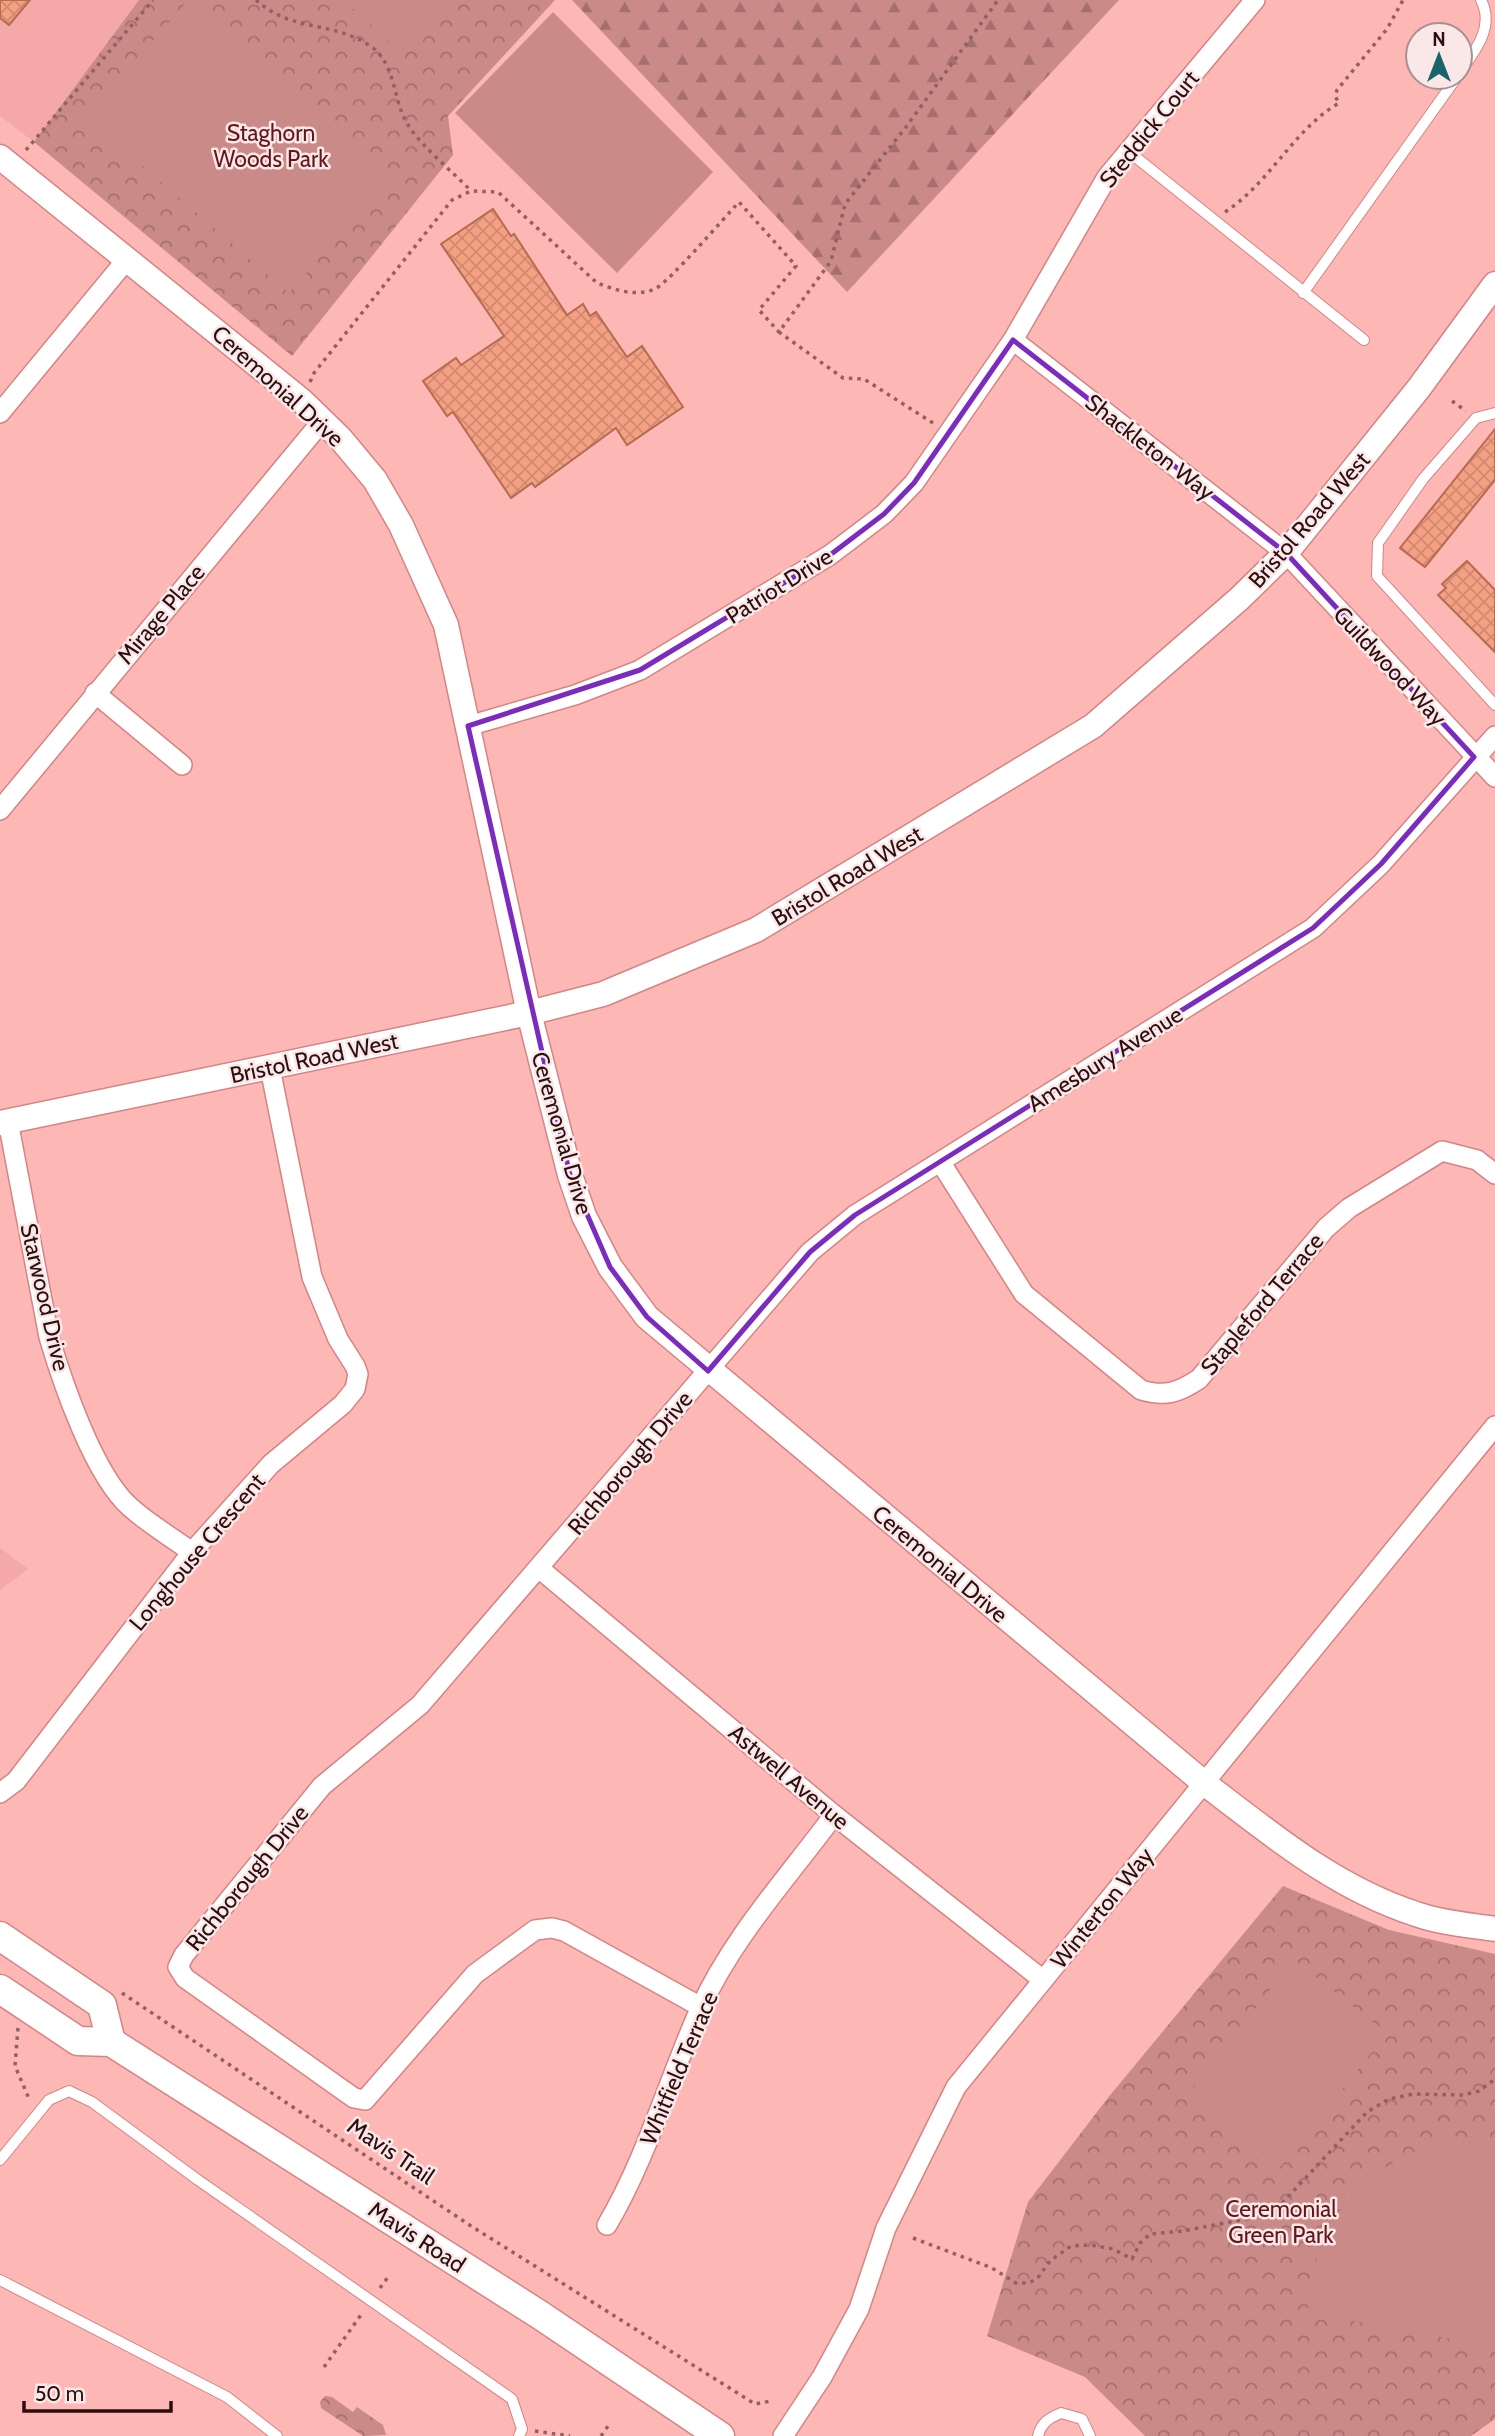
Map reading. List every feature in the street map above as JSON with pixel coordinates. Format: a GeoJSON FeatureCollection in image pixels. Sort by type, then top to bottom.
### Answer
{"type":"FeatureCollection","features":[{"type":"Feature","properties":{"kind":"main road"},"geometry":{"type":"LineString","coordinates":[[0,1936],[102,2005],[111,2042]]}},
{"type":"Feature","properties":{"kind":"main road","name":"Mavis Road"},"geometry":{"type":"LineString","coordinates":[[0,1989],[78,2040],[111,2042],[540,2315],[720,2436]]}},
{"type":"Feature","properties":{"kind":"street","name":"Steddick Court"},"geometry":{"type":"LineString","coordinates":[[1013,340],[1107,177],[1255,0]]}},
{"type":"Feature","properties":{"kind":"street","name":"Ceremonial Drive"},"geometry":{"type":"LineString","coordinates":[[7,163],[302,401],[323,420],[375,480],[416,556],[446,625],[529,1013],[570,1175],[584,1216],[610,1266],[647,1317],[708,1371],[1204,1783],[1298,1855],[1378,1901],[1420,1916],[1495,1929]]}},
{"type":"Feature","properties":{"kind":"street"},"geometry":{"type":"LineString","coordinates":[[0,413],[128,258]]}},
{"type":"Feature","properties":{"kind":"street","name":"Bristol Road West"},"geometry":{"type":"LineString","coordinates":[[4,1122],[270,1069],[529,1013],[603,994],[756,930],[1093,726],[1239,599],[1286,553],[1419,388],[1495,284]]}},
{"type":"Feature","properties":{"kind":"street","name":"Patriot Drive"},"geometry":{"type":"LineString","coordinates":[[468,726],[575,695],[640,670],[830,555],[884,514],[914,483],[1013,340]]}},
{"type":"Feature","properties":{"kind":"street","name":"Shackleton Way"},"geometry":{"type":"LineString","coordinates":[[1013,340],[1286,553]]}},
{"type":"Feature","properties":{"kind":"street","name":"Mirage Place"},"geometry":{"type":"LineString","coordinates":[[0,810],[323,420]]}},
{"type":"Feature","properties":{"kind":"street","name":"Guildwood Way"},"geometry":{"type":"LineString","coordinates":[[1286,553],[1495,777]]}},
{"type":"Feature","properties":{"kind":"street"},"geometry":{"type":"LineString","coordinates":[[95,693],[182,765]]}},
{"type":"Feature","properties":{"kind":"street","name":"Amesbury Avenue"},"geometry":{"type":"LineString","coordinates":[[708,1371],[810,1252],[855,1215],[1313,928],[1381,864],[1495,736]]}},
{"type":"Feature","properties":{"kind":"street","name":"Longhouse Crescent"},"geometry":{"type":"LineString","coordinates":[[0,1793],[16,1781],[191,1552],[271,1464],[343,1404],[355,1389],[358,1374],[338,1339],[312,1277],[270,1069]]}},
{"type":"Feature","properties":{"kind":"street","name":"Starwood Drive"},"geometry":{"type":"LineString","coordinates":[[4,1122],[50,1337],[58,1367],[86,1435],[106,1476],[129,1506],[191,1552]]}},
{"type":"Feature","properties":{"kind":"street","name":"Stapleford Terrace"},"geometry":{"type":"LineString","coordinates":[[941,1163],[1024,1294],[1140,1390],[1161,1396],[1182,1390],[1199,1379],[1326,1228],[1349,1208],[1441,1150],[1477,1160],[1495,1174]]}},
{"type":"Feature","properties":{"kind":"street","name":"Richborough Drive"},"geometry":{"type":"LineString","coordinates":[[701,2007],[564,1931],[552,1928],[535,1930],[475,1974],[457,1991],[365,2100],[354,2098],[185,1978],[178,1967],[184,1955],[322,1786],[420,1705],[708,1371]]}},
{"type":"Feature","properties":{"kind":"street","name":"Winterton Way"},"geometry":{"type":"LineString","coordinates":[[783,2436],[822,2377],[859,2309],[886,2228],[956,2087],[1495,1426]]}},
{"type":"Feature","properties":{"kind":"street","name":"Astwell Avenue"},"geometry":{"type":"LineString","coordinates":[[540,1569],[834,1815],[1043,1980]]}},
{"type":"Feature","properties":{"kind":"street","name":"Whitfield Terrace"},"geometry":{"type":"LineString","coordinates":[[607,2225],[632,2183],[701,2007],[743,1934],[834,1815]]}},
{"type":"Feature","properties":{"kind":"lane"},"geometry":{"type":"LineString","coordinates":[[1474,50],[1488,27],[1489,13],[1481,0]]}},
{"type":"Feature","properties":{"kind":"lane"},"geometry":{"type":"LineString","coordinates":[[1304,293],[1447,91]]}},
{"type":"Feature","properties":{"kind":"lane"},"geometry":{"type":"LineString","coordinates":[[1128,151],[1364,340]]}},
{"type":"Feature","properties":{"kind":"lane"},"geometry":{"type":"LineString","coordinates":[[1495,412],[1476,418],[1423,479],[1378,543],[1377,576],[1495,705]]}},
{"type":"Feature","properties":{"kind":"lane"},"geometry":{"type":"LineString","coordinates":[[0,2160],[49,2100],[69,2091],[92,2102],[198,2180],[512,2399],[521,2432]]}},
{"type":"Feature","properties":{"kind":"lane"},"geometry":{"type":"LineString","coordinates":[[0,2280],[227,2397],[277,2436]]}},
{"type":"Feature","properties":{"kind":"lane"},"geometry":{"type":"LineString","coordinates":[[1038,2436],[1040,2427],[1061,2413],[1082,2419],[1090,2436]]}},
{"type":"Feature","properties":{"kind":"path"},"geometry":{"type":"LineString","coordinates":[[7,163],[33,140],[153,0]]}},
{"type":"Feature","properties":{"kind":"path"},"geometry":{"type":"LineString","coordinates":[[256,0],[282,19],[341,32],[370,45],[389,69],[407,124],[471,191]]}},
{"type":"Feature","properties":{"kind":"path"},"geometry":{"type":"LineString","coordinates":[[779,332],[831,261],[845,204],[906,127],[998,0]]}},
{"type":"Feature","properties":{"kind":"path"},"geometry":{"type":"LineString","coordinates":[[1215,219],[1242,201],[1314,120],[1339,103],[1335,96],[1338,90],[1387,29],[1403,0]]}},
{"type":"Feature","properties":{"kind":"path"},"geometry":{"type":"LineString","coordinates":[[302,401],[314,373],[452,200],[471,191],[498,192],[597,283],[616,291],[636,292],[656,288],[739,202],[796,266],[759,310],[779,332],[843,378],[864,379],[950,433]]}},
{"type":"Feature","properties":{"kind":"path","name":"Mavis Trail"},"geometry":{"type":"LineString","coordinates":[[119,1991],[471,2226],[755,2404],[771,2401]]}},
{"type":"Feature","properties":{"kind":"path"},"geometry":{"type":"LineString","coordinates":[[19,2026],[15,2066],[37,2115]]}},
{"type":"Feature","properties":{"kind":"path"},"geometry":{"type":"LineString","coordinates":[[913,2238],[992,2268],[1016,2283],[1028,2283],[1037,2279],[1050,2261],[1071,2246],[1091,2245],[1113,2249],[1132,2259],[1140,2243],[1150,2234],[1183,2231],[1272,2214],[1367,2112],[1388,2099],[1413,2094],[1463,2095],[1479,2091],[1495,2079]]}},
{"type":"Feature","properties":{"kind":"path"},"geometry":{"type":"LineString","coordinates":[[324,2367],[388,2277]]}},
{"type":"Feature","properties":{"kind":"path"},"geometry":{"type":"LineString","coordinates":[[601,2436],[608,2426]]}},
{"type":"Feature","properties":{"kind":"path"},"geometry":{"type":"LineString","coordinates":[[521,2432],[570,2436]]}},
{"type":"Feature","properties":{"kind":"highlighted area"},"geometry":{"type":"Polygon","coordinates":[[[1013,340],[1286,553],[1474,757],[1381,864],[1313,928],[855,1215],[810,1252],[708,1371],[647,1317],[610,1267],[570,1175],[468,726],[640,670],[830,555],[884,514],[914,483],[1013,340]]]}},
{"type":"Feature","properties":{"kind":"shaded area"},"geometry":{"type":"Polygon","coordinates":[[[0,0],[139,0],[34,142],[0,116],[0,0]]]}},
{"type":"Feature","properties":{"kind":"shaded area"},"geometry":{"type":"Polygon","coordinates":[[[0,1548],[28,1569],[0,1590],[0,1548]]]}},
{"type":"Feature","properties":{"kind":"green space","name":"Staghorn Woods Park"},"geometry":{"type":"Polygon","coordinates":[[[139,0],[555,0],[448,116],[453,155],[292,356],[34,142],[139,0]]]}},
{"type":"Feature","properties":{"kind":"green space"},"geometry":{"type":"Polygon","coordinates":[[[188,0],[194,0],[393,173],[289,293],[86,117],[188,0]]]}},
{"type":"Feature","properties":{"kind":"green space"},"geometry":{"type":"Polygon","coordinates":[[[344,0],[452,0],[417,48],[398,49],[344,0]]]}},
{"type":"Feature","properties":{"kind":"green space"},"geometry":{"type":"Polygon","coordinates":[[[572,0],[1119,0],[847,292],[572,0]]]}},
{"type":"Feature","properties":{"kind":"green space"},"geometry":{"type":"Polygon","coordinates":[[[553,12],[713,172],[617,273],[455,113],[553,12]]]}},
{"type":"Feature","properties":{"kind":"green space","name":"Ceremonial Green Park"},"geometry":{"type":"Polygon","coordinates":[[[1283,1886],[1389,1930],[1495,1954],[1495,2419],[1471,2436],[1145,2436],[1085,2377],[987,2336],[1028,2202],[1107,2099],[1283,1886]]]}},
{"type":"Feature","properties":{"kind":"green space"},"geometry":{"type":"Polygon","coordinates":[[[1294,1960],[1387,2033],[1281,2166],[1189,2093],[1294,1960]]]}},
{"type":"Feature","properties":{"kind":"green space"},"geometry":{"type":"Polygon","coordinates":[[[1472,2137],[1495,2138],[1495,2347],[1308,2313],[1312,2277],[1322,2245],[1336,2217],[1355,2192],[1379,2172],[1406,2156],[1437,2144],[1472,2137]]]}},
{"type":"Feature","properties":{"kind":"green space"},"geometry":{"type":"Polygon","coordinates":[[[325,2396],[332,2397],[353,2412],[357,2407],[383,2425],[386,2435],[363,2436],[321,2408],[320,2402],[325,2396]]]}},
{"type":"Feature","properties":{"kind":"building"},"geometry":{"type":"Polygon","coordinates":[[[0,0],[30,0],[9,25],[0,18],[0,0]]]}},
{"type":"Feature","properties":{"kind":"building"},"geometry":{"type":"Polygon","coordinates":[[[493,209],[511,236],[514,234],[567,315],[583,304],[590,316],[596,312],[627,357],[642,346],[683,407],[627,445],[616,428],[535,487],[532,483],[511,498],[453,412],[447,416],[423,381],[456,358],[461,365],[504,336],[441,244],[493,209]]]}},
{"type":"Feature","properties":{"kind":"building"},"geometry":{"type":"Polygon","coordinates":[[[1495,429],[1495,480],[1425,567],[1400,548],[1495,429]]]}},
{"type":"Feature","properties":{"kind":"building"},"geometry":{"type":"Polygon","coordinates":[[[1467,561],[1495,590],[1495,652],[1438,595],[1446,588],[1442,584],[1467,561]]]}}]}
